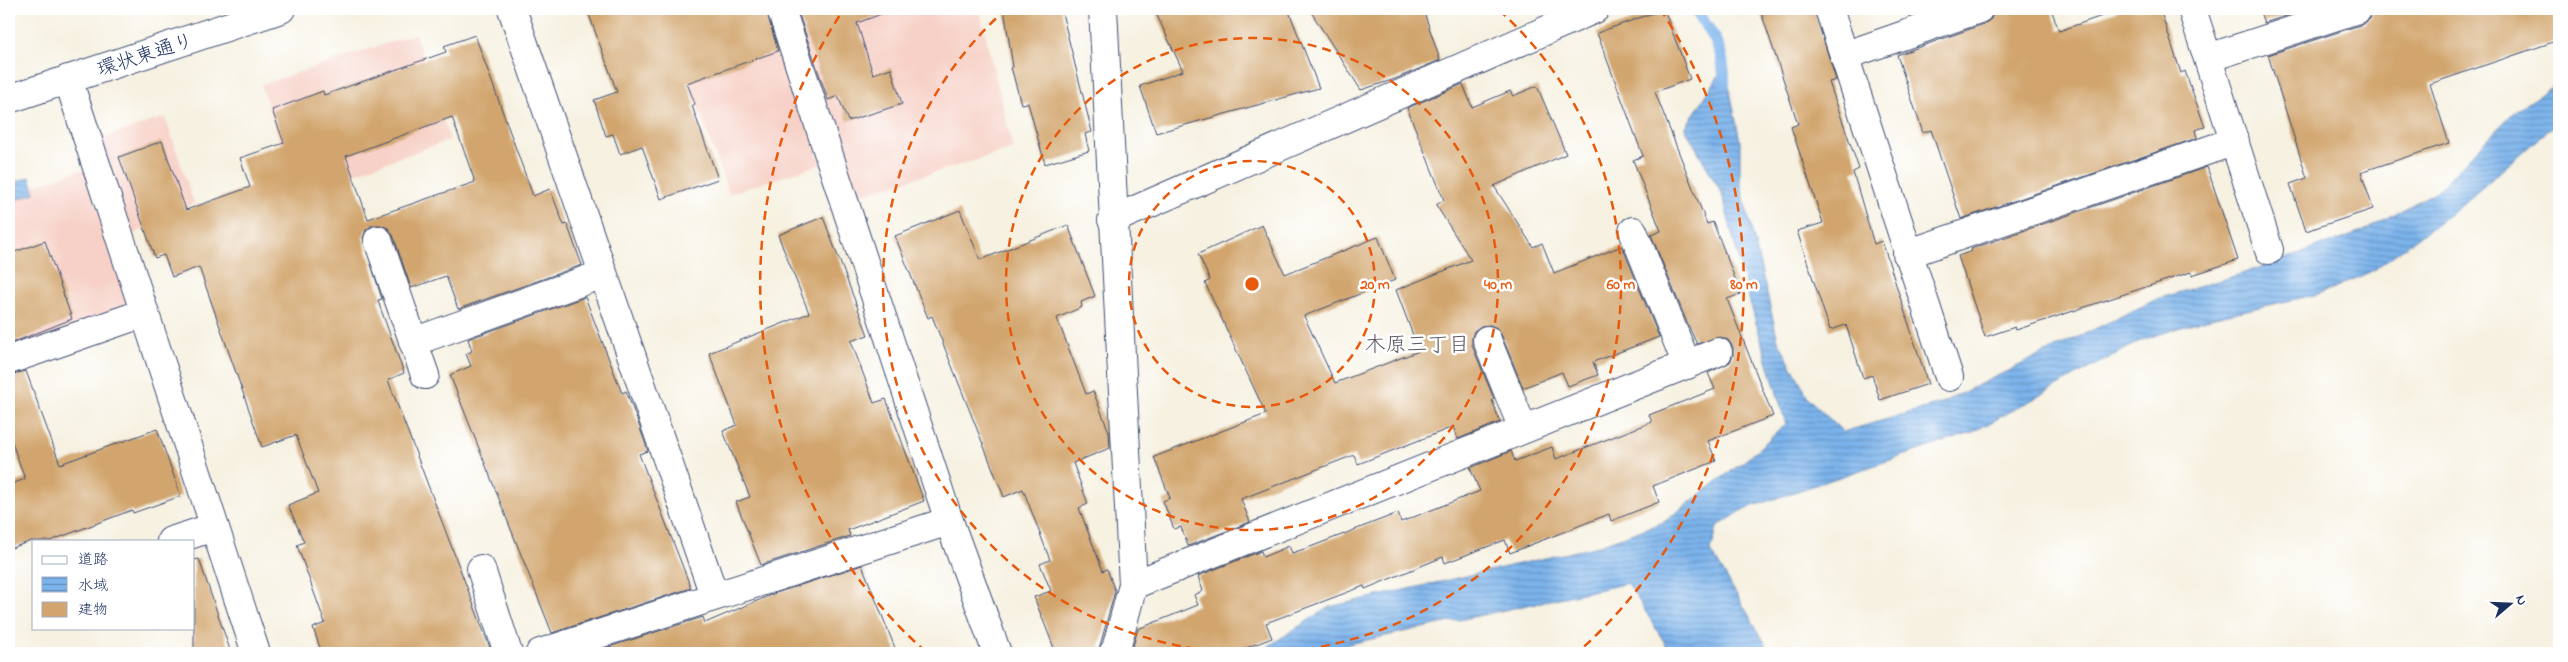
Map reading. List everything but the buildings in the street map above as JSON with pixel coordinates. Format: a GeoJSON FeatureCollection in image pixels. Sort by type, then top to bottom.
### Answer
{"type":"FeatureCollection","features":[{"type":"Feature","properties":{"kind":"street","name":"環状東通り"},"geometry":{"type":"LineString","coordinates":[[9,99],[281,9]]}},
{"type":"Feature","properties":{"kind":"street"},"geometry":{"type":"LineString","coordinates":[[512,9],[714,596]]}},
{"type":"Feature","properties":{"kind":"street"},"geometry":{"type":"LineString","coordinates":[[781,9],[949,521],[997,653]]}},
{"type":"Feature","properties":{"kind":"street"},"geometry":{"type":"LineString","coordinates":[[1103,9],[1112,220],[1132,584],[1116,649],[1112,653]]}},
{"type":"Feature","properties":{"kind":"street"},"geometry":{"type":"LineString","coordinates":[[1112,220],[1595,9]]}},
{"type":"Feature","properties":{"kind":"street"},"geometry":{"type":"LineString","coordinates":[[1829,9],[1907,254],[1949,377]]}},
{"type":"Feature","properties":{"kind":"street"},"geometry":{"type":"LineString","coordinates":[[1844,56],[1979,9]]}},
{"type":"Feature","properties":{"kind":"street"},"geometry":{"type":"LineString","coordinates":[[2192,9],[2269,250]]}},
{"type":"Feature","properties":{"kind":"street"},"geometry":{"type":"LineString","coordinates":[[2208,58],[2358,9]]}},
{"type":"Feature","properties":{"kind":"street"},"geometry":{"type":"LineString","coordinates":[[68,79],[256,653]]}},
{"type":"Feature","properties":{"kind":"street"},"geometry":{"type":"LineString","coordinates":[[1907,254],[2235,141]]}},
{"type":"Feature","properties":{"kind":"street"},"geometry":{"type":"LineString","coordinates":[[1633,231],[1687,365]]}},
{"type":"Feature","properties":{"kind":"street"},"geometry":{"type":"LineString","coordinates":[[378,240],[425,375]]}},
{"type":"Feature","properties":{"kind":"street"},"geometry":{"type":"LineString","coordinates":[[413,342],[603,274]]}},
{"type":"Feature","properties":{"kind":"street"},"geometry":{"type":"LineString","coordinates":[[9,360],[144,313]]}},
{"type":"Feature","properties":{"kind":"street"},"geometry":{"type":"LineString","coordinates":[[1487,340],[1523,430]]}},
{"type":"Feature","properties":{"kind":"street"},"geometry":{"type":"LineString","coordinates":[[1132,584],[1718,352]]}},
{"type":"Feature","properties":{"kind":"street"},"geometry":{"type":"LineString","coordinates":[[540,653],[949,521]]}},
{"type":"Feature","properties":{"kind":"street"},"geometry":{"type":"LineString","coordinates":[[174,540],[214,527]]}},
{"type":"Feature","properties":{"kind":"street"},"geometry":{"type":"LineString","coordinates":[[481,569],[508,653]]}},
{"type":"Feature","properties":{"kind":"shaded area"},"geometry":{"type":"Polygon","coordinates":[[[663,9],[772,9],[821,164],[729,194],[663,9]]]}},
{"type":"Feature","properties":{"kind":"shaded area"},"geometry":{"type":"Polygon","coordinates":[[[791,9],[979,9],[1013,149],[852,197],[791,9]]]}},
{"type":"Feature","properties":{"kind":"shaded area"},"geometry":{"type":"Polygon","coordinates":[[[415,34],[450,140],[297,193],[261,85],[415,34]]]}},
{"type":"Feature","properties":{"kind":"shaded area"},"geometry":{"type":"Polygon","coordinates":[[[165,117],[194,203],[128,237],[95,141],[165,117]]]}},
{"type":"Feature","properties":{"kind":"shaded area"},"geometry":{"type":"Polygon","coordinates":[[[84,169],[134,311],[9,356],[9,194],[84,169]]]}},
{"type":"Feature","properties":{"kind":"water"},"geometry":{"type":"Polygon","coordinates":[[[1725,66],[1740,141],[1740,181],[1778,340],[1809,399],[1843,432],[1939,404],[2157,299],[2241,274],[2362,232],[2437,191],[2515,111],[2559,82],[2559,124],[2549,129],[2461,206],[2372,271],[2323,293],[2206,319],[2142,340],[1971,433],[1744,509],[1717,527],[1711,551],[1771,653],[1671,653],[1628,583],[1349,644],[1335,653],[1258,653],[1329,607],[1594,547],[1664,522],[1747,459],[1786,424],[1749,299],[1722,194],[1685,128],[1725,66]]]}},
{"type":"Feature","properties":{"kind":"water"},"geometry":{"type":"Polygon","coordinates":[[[30,177],[35,193],[9,202],[9,184],[30,177]]]}},
{"type":"Feature","properties":{"kind":"waterway"},"geometry":{"type":"LineString","coordinates":[[1694,9],[1717,43],[1724,72],[1724,83]]}},
{"type":"Feature","properties":{"kind":"district","name":"木原三丁目"},"geometry":{"type":"Point","coordinates":[1417,344]}}]}
